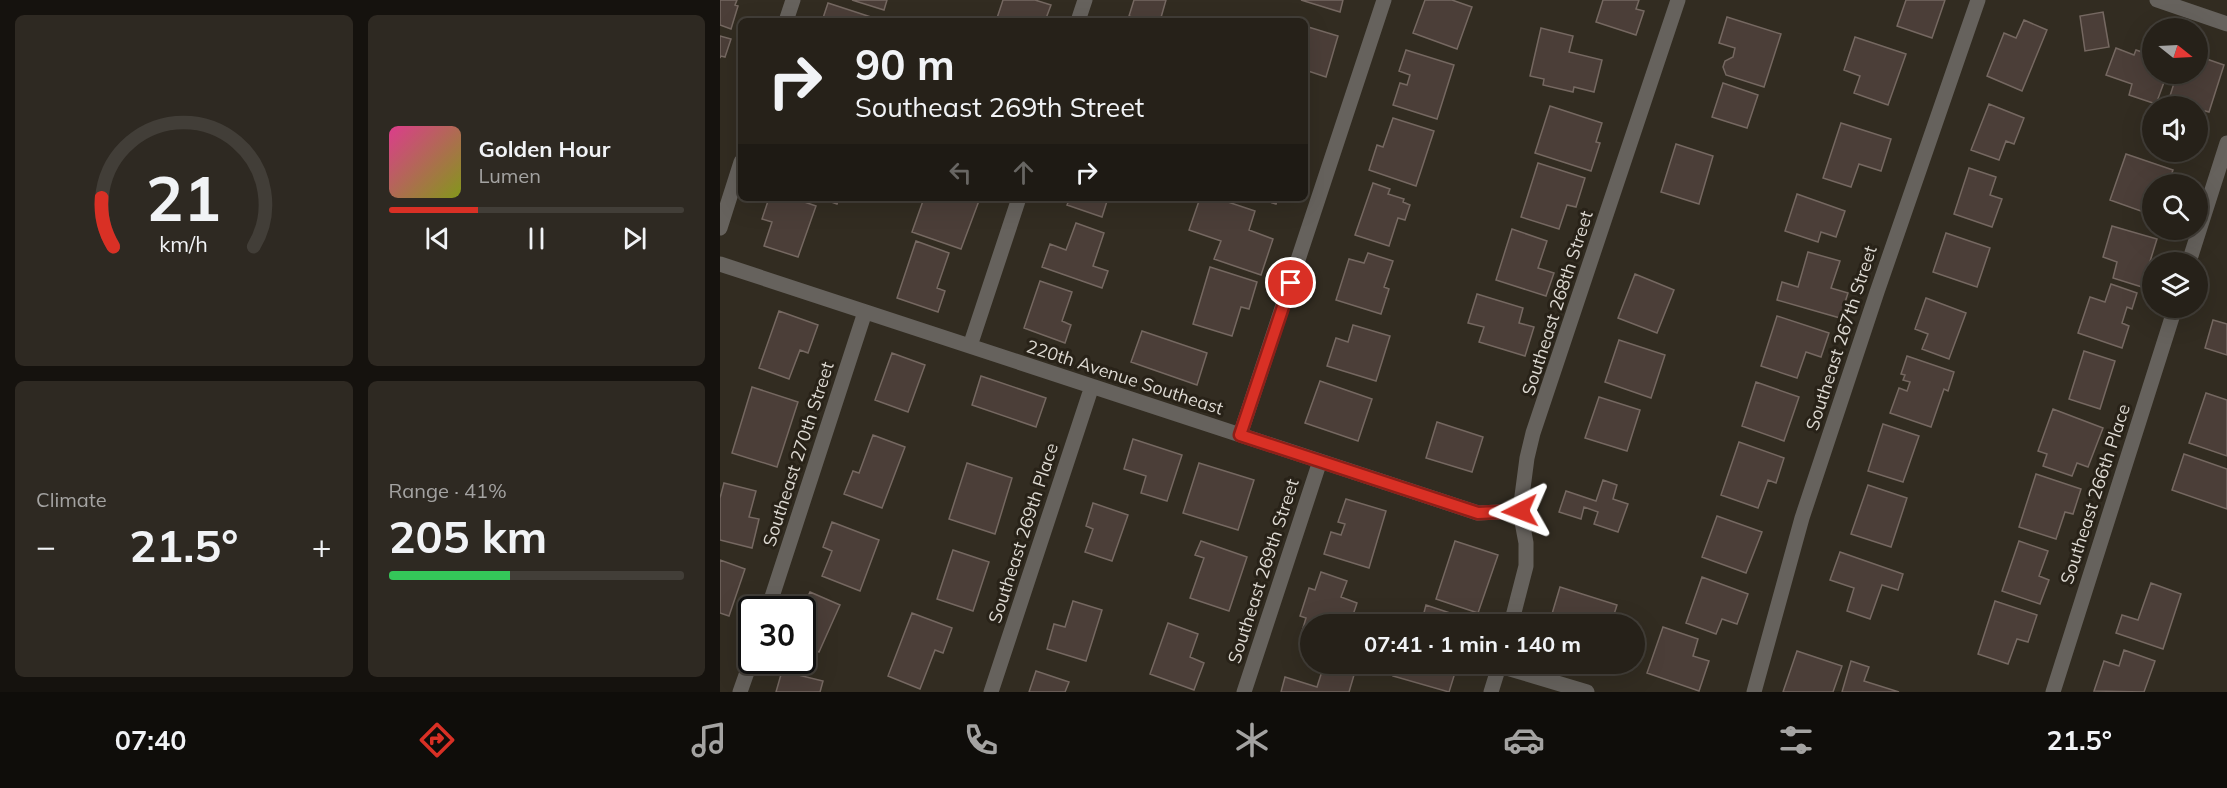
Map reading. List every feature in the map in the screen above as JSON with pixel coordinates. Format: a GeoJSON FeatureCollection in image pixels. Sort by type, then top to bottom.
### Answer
{"type":"FeatureCollection","features":[{"type":"Feature","properties":{"kind":"street"},"geometry":{"type":"LineString","coordinates":[[787,18],[793,0]]}},
{"type":"Feature","properties":{"kind":"street"},"geometry":{"type":"LineString","coordinates":[[1079,18],[1085,0]]}},
{"type":"Feature","properties":{"kind":"street"},"geometry":{"type":"LineString","coordinates":[[1240,435],[1384,0]]}},
{"type":"Feature","properties":{"kind":"street","name":"Southeast 268th Street"},"geometry":{"type":"LineString","coordinates":[[1514,614],[1526,566],[1526,543],[1520,511],[1527,458],[1533,433],[1678,0]]}},
{"type":"Feature","properties":{"kind":"street","name":"Southeast 267th Street"},"geometry":{"type":"LineString","coordinates":[[1754,692],[1802,518],[1978,0]]}},
{"type":"Feature","properties":{"kind":"street"},"geometry":{"type":"LineString","coordinates":[[2157,0],[2227,24]]}},
{"type":"Feature","properties":{"kind":"street"},"geometry":{"type":"LineString","coordinates":[[2192,252],[2227,143]]}},
{"type":"Feature","properties":{"kind":"street"},"geometry":{"type":"LineString","coordinates":[[720,228],[738,171]]}},
{"type":"Feature","properties":{"kind":"street"},"geometry":{"type":"LineString","coordinates":[[970,346],[1018,201]]}},
{"type":"Feature","properties":{"kind":"street","name":"220th Avenue Southeast"},"geometry":{"type":"LineString","coordinates":[[720,264],[1478,513],[1520,511]]}},
{"type":"Feature","properties":{"kind":"street","name":"Southeast 270th Street"},"geometry":{"type":"LineString","coordinates":[[772,596],[866,312]]}},
{"type":"Feature","properties":{"kind":"street","name":"Southeast 266th Place"},"geometry":{"type":"LineString","coordinates":[[2053,692],[2172,318]]}},
{"type":"Feature","properties":{"kind":"street","name":"Southeast 269th Place"},"geometry":{"type":"LineString","coordinates":[[991,692],[1092,386]]}},
{"type":"Feature","properties":{"kind":"street","name":"Southeast 269th Street"},"geometry":{"type":"LineString","coordinates":[[1244,692],[1320,461]]}},
{"type":"Feature","properties":{"kind":"street"},"geometry":{"type":"LineString","coordinates":[[740,692],[746,674]]}},
{"type":"Feature","properties":{"kind":"street"},"geometry":{"type":"LineString","coordinates":[[1491,692],[1497,674]]}},
{"type":"Feature","properties":{"kind":"street"},"geometry":{"type":"LineString","coordinates":[[1529,674],[1587,692]]}},
{"type":"Feature","properties":{"kind":"building"},"geometry":{"type":"Polygon","coordinates":[[[720,0],[737,0],[735,5],[738,6],[731,29],[720,25],[720,0]]]}},
{"type":"Feature","properties":{"kind":"building"},"geometry":{"type":"Polygon","coordinates":[[[852,0],[887,0],[884,10],[852,0]]]}},
{"type":"Feature","properties":{"kind":"building"},"geometry":{"type":"Polygon","coordinates":[[[1003,0],[1035,0],[1051,5],[1046,18],[997,18],[1003,0]]]}},
{"type":"Feature","properties":{"kind":"building"},"geometry":{"type":"Polygon","coordinates":[[[1134,0],[1166,0],[1161,18],[1129,16],[1134,0]]]}},
{"type":"Feature","properties":{"kind":"building"},"geometry":{"type":"Polygon","coordinates":[[[1301,0],[1343,0],[1340,12],[1301,0]]]}},
{"type":"Feature","properties":{"kind":"building"},"geometry":{"type":"Polygon","coordinates":[[[1425,0],[1452,0],[1472,7],[1457,49],[1413,33],[1425,0]]]}},
{"type":"Feature","properties":{"kind":"building"},"geometry":{"type":"Polygon","coordinates":[[[1603,0],[1639,0],[1636,9],[1644,11],[1636,35],[1596,22],[1603,0]]]}},
{"type":"Feature","properties":{"kind":"building"},"geometry":{"type":"Polygon","coordinates":[[[1906,0],[1945,0],[1932,38],[1897,26],[1906,0]]]}},
{"type":"Feature","properties":{"kind":"building"},"geometry":{"type":"Polygon","coordinates":[[[828,3],[874,18],[823,18],[828,3]]]}},
{"type":"Feature","properties":{"kind":"building"},"geometry":{"type":"Polygon","coordinates":[[[2103,12],[2109,47],[2085,51],[2080,16],[2103,12]]]}},
{"type":"Feature","properties":{"kind":"building"},"geometry":{"type":"Polygon","coordinates":[[[1727,17],[1781,34],[1764,87],[1726,75],[1723,67],[1725,61],[1733,57],[1735,48],[1719,43],[1727,17]]]}},
{"type":"Feature","properties":{"kind":"building"},"geometry":{"type":"Polygon","coordinates":[[[2024,20],[2047,30],[2022,91],[1987,76],[2004,33],[2016,38],[2024,20]]]}},
{"type":"Feature","properties":{"kind":"building"},"geometry":{"type":"Polygon","coordinates":[[[1308,27],[1338,36],[1326,77],[1308,71],[1308,27]]]}},
{"type":"Feature","properties":{"kind":"building"},"geometry":{"type":"Polygon","coordinates":[[[1541,28],[1573,36],[1569,52],[1602,60],[1594,92],[1574,87],[1573,92],[1543,85],[1544,79],[1530,76],[1541,28]]]}},
{"type":"Feature","properties":{"kind":"building"},"geometry":{"type":"Polygon","coordinates":[[[720,36],[731,39],[725,57],[720,58],[720,36]]]}},
{"type":"Feature","properties":{"kind":"building"},"geometry":{"type":"Polygon","coordinates":[[[1855,37],[1906,54],[1888,105],[1854,93],[1860,76],[1844,70],[1855,37]]]}},
{"type":"Feature","properties":{"kind":"building"},"geometry":{"type":"Polygon","coordinates":[[[2116,48],[2134,55],[2136,50],[2142,52],[2142,84],[2163,84],[2159,96],[2142,96],[2142,99],[2129,95],[2132,84],[2106,75],[2116,48]]]}},
{"type":"Feature","properties":{"kind":"building"},"geometry":{"type":"Polygon","coordinates":[[[1406,50],[1454,65],[1437,119],[1393,105],[1400,83],[1407,85],[1410,75],[1399,71],[1406,50]]]}},
{"type":"Feature","properties":{"kind":"building"},"geometry":{"type":"Polygon","coordinates":[[[2208,59],[2224,65],[2209,112],[2208,96],[2170,96],[2174,84],[2208,84],[2208,59]]]}},
{"type":"Feature","properties":{"kind":"building"},"geometry":{"type":"Polygon","coordinates":[[[1723,83],[1758,95],[1747,128],[1712,117],[1723,83]]]}},
{"type":"Feature","properties":{"kind":"building"},"geometry":{"type":"Polygon","coordinates":[[[1989,104],[2024,118],[2014,144],[2006,141],[1999,160],[1971,150],[1989,104]]]}},
{"type":"Feature","properties":{"kind":"building"},"geometry":{"type":"Polygon","coordinates":[[[1550,106],[1602,123],[1596,142],[1600,143],[1591,171],[1535,153],[1550,106]]]}},
{"type":"Feature","properties":{"kind":"building"},"geometry":{"type":"Polygon","coordinates":[[[1393,118],[1434,131],[1416,186],[1369,170],[1377,145],[1383,147],[1393,118]]]}},
{"type":"Feature","properties":{"kind":"building"},"geometry":{"type":"Polygon","coordinates":[[[1841,123],[1891,139],[1881,171],[1859,164],[1851,187],[1823,178],[1841,123]]]}},
{"type":"Feature","properties":{"kind":"building"},"geometry":{"type":"Polygon","coordinates":[[[1676,144],[1713,156],[1699,204],[1661,192],[1676,144]]]}},
{"type":"Feature","properties":{"kind":"building"},"geometry":{"type":"Polygon","coordinates":[[[2126,154],[2142,159],[2142,162],[2150,162],[2173,170],[2172,174],[2142,174],[2142,211],[2110,200],[2126,154]]]}},
{"type":"Feature","properties":{"kind":"building"},"geometry":{"type":"Polygon","coordinates":[[[1538,163],[1585,178],[1576,207],[1567,205],[1559,229],[1521,217],[1538,163]]]}},
{"type":"Feature","properties":{"kind":"building"},"geometry":{"type":"Polygon","coordinates":[[[1969,168],[1996,177],[1990,195],[2002,199],[1992,227],[1954,214],[1969,168]]]}},
{"type":"Feature","properties":{"kind":"building"},"geometry":{"type":"Polygon","coordinates":[[[1373,183],[1390,189],[1388,194],[1404,199],[1403,202],[1410,205],[1405,220],[1398,218],[1389,246],[1355,235],[1373,183]]]}},
{"type":"Feature","properties":{"kind":"building"},"geometry":{"type":"Polygon","coordinates":[[[1797,194],[1845,211],[1836,237],[1821,232],[1818,242],[1785,231],[1797,194]]]}},
{"type":"Feature","properties":{"kind":"building"},"geometry":{"type":"Polygon","coordinates":[[[768,201],[802,201],[816,206],[798,257],[764,246],[772,222],[762,219],[768,201]]]}},
{"type":"Feature","properties":{"kind":"building"},"geometry":{"type":"Polygon","coordinates":[[[923,201],[979,201],[961,249],[912,232],[923,201]]]}},
{"type":"Feature","properties":{"kind":"building"},"geometry":{"type":"Polygon","coordinates":[[[1069,201],[1107,201],[1102,217],[1067,205],[1069,201]]]}},
{"type":"Feature","properties":{"kind":"building"},"geometry":{"type":"Polygon","coordinates":[[[1199,201],[1225,201],[1255,211],[1249,230],[1273,239],[1261,275],[1214,259],[1221,241],[1189,230],[1199,201]]]}},
{"type":"Feature","properties":{"kind":"building"},"geometry":{"type":"Polygon","coordinates":[[[1076,223],[1104,233],[1093,266],[1108,271],[1102,288],[1042,267],[1050,244],[1066,250],[1076,223]]]}},
{"type":"Feature","properties":{"kind":"building"},"geometry":{"type":"Polygon","coordinates":[[[2112,226],[2142,235],[2142,240],[2157,240],[2153,252],[2142,252],[2142,287],[2113,278],[2117,262],[2103,257],[2112,226]]]}},
{"type":"Feature","properties":{"kind":"building"},"geometry":{"type":"Polygon","coordinates":[[[1512,229],[1547,241],[1538,268],[1554,273],[1546,296],[1496,280],[1512,229]]]}},
{"type":"Feature","properties":{"kind":"building"},"geometry":{"type":"Polygon","coordinates":[[[1946,233],[1990,248],[1977,287],[1933,272],[1946,233]]]}},
{"type":"Feature","properties":{"kind":"building"},"geometry":{"type":"Polygon","coordinates":[[[916,241],[949,253],[937,288],[945,291],[938,312],[897,298],[916,241]]]}},
{"type":"Feature","properties":{"kind":"building"},"geometry":{"type":"Polygon","coordinates":[[[1808,252],[1840,261],[1831,288],[1848,293],[1840,318],[1777,300],[1782,282],[1798,287],[1808,252]]]}},
{"type":"Feature","properties":{"kind":"building"},"geometry":{"type":"Polygon","coordinates":[[[1368,253],[1393,261],[1384,287],[1389,289],[1381,314],[1336,300],[1349,259],[1364,263],[1368,253]]]}},
{"type":"Feature","properties":{"kind":"building"},"geometry":{"type":"Polygon","coordinates":[[[1210,267],[1257,282],[1249,309],[1241,307],[1232,336],[1193,324],[1210,267]]]}},
{"type":"Feature","properties":{"kind":"building"},"geometry":{"type":"Polygon","coordinates":[[[1635,274],[1674,290],[1657,333],[1618,318],[1635,274]]]}},
{"type":"Feature","properties":{"kind":"building"},"geometry":{"type":"Polygon","coordinates":[[[1040,281],[1072,292],[1062,321],[1071,325],[1065,343],[1024,328],[1040,281]]]}},
{"type":"Feature","properties":{"kind":"building"},"geometry":{"type":"Polygon","coordinates":[[[2111,284],[2137,293],[2132,309],[2127,307],[2122,323],[2129,326],[2122,348],[2078,333],[2090,297],[2105,302],[2111,284]]]}},
{"type":"Feature","properties":{"kind":"building"},"geometry":{"type":"Polygon","coordinates":[[[1477,294],[1523,308],[1519,323],[1534,327],[1525,356],[1479,342],[1484,327],[1468,323],[1477,294]]]}},
{"type":"Feature","properties":{"kind":"building"},"geometry":{"type":"Polygon","coordinates":[[[1926,298],[1966,313],[1949,359],[1922,349],[1928,334],[1915,329],[1926,298]]]}},
{"type":"Feature","properties":{"kind":"building"},"geometry":{"type":"Polygon","coordinates":[[[779,311],[818,325],[808,353],[800,350],[789,379],[759,368],[779,311]]]}},
{"type":"Feature","properties":{"kind":"building"},"geometry":{"type":"Polygon","coordinates":[[[1777,316],[1829,333],[1821,357],[1806,352],[1797,378],[1761,366],[1777,316]]]}},
{"type":"Feature","properties":{"kind":"building"},"geometry":{"type":"Polygon","coordinates":[[[2213,320],[2227,324],[2227,355],[2205,348],[2213,320]]]}},
{"type":"Feature","properties":{"kind":"building"},"geometry":{"type":"Polygon","coordinates":[[[1353,325],[1390,336],[1376,381],[1327,366],[1336,338],[1348,342],[1353,325]]]}},
{"type":"Feature","properties":{"kind":"building"},"geometry":{"type":"Polygon","coordinates":[[[1142,331],[1207,353],[1197,385],[1131,362],[1142,331]]]}},
{"type":"Feature","properties":{"kind":"building"},"geometry":{"type":"Polygon","coordinates":[[[1619,340],[1665,355],[1651,398],[1605,382],[1619,340]]]}},
{"type":"Feature","properties":{"kind":"building"},"geometry":{"type":"Polygon","coordinates":[[[2084,351],[2115,361],[2100,409],[2069,399],[2084,351]]]}},
{"type":"Feature","properties":{"kind":"building"},"geometry":{"type":"Polygon","coordinates":[[[892,353],[925,365],[908,412],[875,400],[892,353]]]}},
{"type":"Feature","properties":{"kind":"building"},"geometry":{"type":"Polygon","coordinates":[[[1907,356],[1954,372],[1948,391],[1944,389],[1931,427],[1890,413],[1899,388],[1907,391],[1910,382],[1903,380],[1905,375],[1901,374],[1907,356]]]}},
{"type":"Feature","properties":{"kind":"building"},"geometry":{"type":"Polygon","coordinates":[[[981,376],[1046,398],[1036,427],[972,405],[981,376]]]}},
{"type":"Feature","properties":{"kind":"building"},"geometry":{"type":"Polygon","coordinates":[[[1320,381],[1372,399],[1358,441],[1305,423],[1320,381]]]}},
{"type":"Feature","properties":{"kind":"building"},"geometry":{"type":"Polygon","coordinates":[[[1756,382],[1799,397],[1784,441],[1742,426],[1756,382]]]}},
{"type":"Feature","properties":{"kind":"building"},"geometry":{"type":"Polygon","coordinates":[[[752,387],[798,402],[777,467],[732,453],[752,387]]]}},
{"type":"Feature","properties":{"kind":"building"},"geometry":{"type":"Polygon","coordinates":[[[2206,393],[2227,400],[2227,456],[2189,443],[2206,393]]]}},
{"type":"Feature","properties":{"kind":"building"},"geometry":{"type":"Polygon","coordinates":[[[1599,397],[1640,410],[1627,451],[1585,438],[1599,397]]]}},
{"type":"Feature","properties":{"kind":"building"},"geometry":{"type":"Polygon","coordinates":[[[2053,409],[2103,428],[2088,467],[2077,463],[2072,476],[2043,466],[2047,454],[2038,451],[2053,409]]]}},
{"type":"Feature","properties":{"kind":"building"},"geometry":{"type":"Polygon","coordinates":[[[1437,422],[1483,437],[1472,472],[1426,458],[1437,422]]]}},
{"type":"Feature","properties":{"kind":"building"},"geometry":{"type":"Polygon","coordinates":[[[1883,424],[1919,436],[1903,482],[1868,471],[1883,424]]]}},
{"type":"Feature","properties":{"kind":"building"},"geometry":{"type":"Polygon","coordinates":[[[873,435],[905,447],[882,508],[844,494],[853,471],[859,473],[873,435]]]}},
{"type":"Feature","properties":{"kind":"building"},"geometry":{"type":"Polygon","coordinates":[[[1133,439],[1182,455],[1167,501],[1141,493],[1146,476],[1124,469],[1133,439]]]}},
{"type":"Feature","properties":{"kind":"building"},"geometry":{"type":"Polygon","coordinates":[[[1739,442],[1784,458],[1776,483],[1768,480],[1758,508],[1721,495],[1739,442]]]}},
{"type":"Feature","properties":{"kind":"building"},"geometry":{"type":"Polygon","coordinates":[[[2184,454],[2227,469],[2227,509],[2172,490],[2184,454]]]}},
{"type":"Feature","properties":{"kind":"building"},"geometry":{"type":"Polygon","coordinates":[[[967,463],[1012,478],[995,534],[949,519],[967,463]]]}},
{"type":"Feature","properties":{"kind":"building"},"geometry":{"type":"Polygon","coordinates":[[[1199,463],[1254,480],[1238,530],[1183,513],[1199,463]]]}},
{"type":"Feature","properties":{"kind":"building"},"geometry":{"type":"Polygon","coordinates":[[[2036,474],[2081,489],[2073,514],[2065,512],[2056,539],[2019,527],[2036,474]]]}},
{"type":"Feature","properties":{"kind":"building"},"geometry":{"type":"Polygon","coordinates":[[[1603,480],[1617,485],[1613,499],[1628,504],[1618,532],[1594,524],[1598,512],[1584,507],[1581,519],[1559,512],[1566,491],[1596,501],[1603,480]]]}},
{"type":"Feature","properties":{"kind":"building"},"geometry":{"type":"Polygon","coordinates":[[[724,483],[756,491],[749,517],[759,519],[752,548],[720,540],[720,498],[724,483]]]}},
{"type":"Feature","properties":{"kind":"building"},"geometry":{"type":"Polygon","coordinates":[[[1868,485],[1907,498],[1891,547],[1851,534],[1868,485]]]}},
{"type":"Feature","properties":{"kind":"building"},"geometry":{"type":"Polygon","coordinates":[[[1346,499],[1386,511],[1369,568],[1324,554],[1331,532],[1341,535],[1345,524],[1338,522],[1346,499]]]}},
{"type":"Feature","properties":{"kind":"building"},"geometry":{"type":"Polygon","coordinates":[[[1093,503],[1128,515],[1112,561],[1085,552],[1093,529],[1086,526],[1093,503]]]}},
{"type":"Feature","properties":{"kind":"building"},"geometry":{"type":"Polygon","coordinates":[[[1717,516],[1762,532],[1746,573],[1702,557],[1717,516]]]}},
{"type":"Feature","properties":{"kind":"building"},"geometry":{"type":"Polygon","coordinates":[[[832,522],[879,540],[860,591],[822,576],[832,551],[823,547],[832,522]]]}},
{"type":"Feature","properties":{"kind":"building"},"geometry":{"type":"Polygon","coordinates":[[[1201,541],[1247,557],[1229,611],[1190,598],[1204,558],[1195,555],[1201,541]]]}},
{"type":"Feature","properties":{"kind":"building"},"geometry":{"type":"Polygon","coordinates":[[[1455,541],[1498,555],[1478,613],[1436,599],[1455,541]]]}},
{"type":"Feature","properties":{"kind":"building"},"geometry":{"type":"Polygon","coordinates":[[[2019,541],[2048,551],[2039,576],[2049,580],[2040,604],[2002,591],[2019,541]]]}},
{"type":"Feature","properties":{"kind":"building"},"geometry":{"type":"Polygon","coordinates":[[[953,550],[989,562],[973,611],[937,599],[953,550]]]}},
{"type":"Feature","properties":{"kind":"building"},"geometry":{"type":"Polygon","coordinates":[[[1840,552],[1903,574],[1898,590],[1882,585],[1870,619],[1847,611],[1854,588],[1830,580],[1840,552]]]}},
{"type":"Feature","properties":{"kind":"building"},"geometry":{"type":"Polygon","coordinates":[[[720,560],[745,569],[729,616],[720,613],[720,560]]]}},
{"type":"Feature","properties":{"kind":"building"},"geometry":{"type":"Polygon","coordinates":[[[1321,572],[1347,581],[1341,597],[1357,603],[1353,614],[1301,614],[1309,588],[1315,590],[1321,572]]]}},
{"type":"Feature","properties":{"kind":"building"},"geometry":{"type":"Polygon","coordinates":[[[1702,577],[1748,594],[1737,624],[1722,619],[1716,634],[1686,623],[1702,577]]]}},
{"type":"Feature","properties":{"kind":"building"},"geometry":{"type":"Polygon","coordinates":[[[2151,583],[2181,594],[2163,649],[2116,633],[2122,615],[2138,620],[2151,583]]]}},
{"type":"Feature","properties":{"kind":"building"},"geometry":{"type":"Polygon","coordinates":[[[1560,587],[1617,605],[1614,614],[1552,614],[1560,587]]]}},
{"type":"Feature","properties":{"kind":"building"},"geometry":{"type":"Polygon","coordinates":[[[810,592],[840,605],[819,652],[816,651],[816,596],[808,596],[810,592]]]}},
{"type":"Feature","properties":{"kind":"building"},"geometry":{"type":"Polygon","coordinates":[[[1073,601],[1102,610],[1086,661],[1047,649],[1054,624],[1065,627],[1073,601]]]}},
{"type":"Feature","properties":{"kind":"building"},"geometry":{"type":"Polygon","coordinates":[[[1995,601],[2037,615],[2028,642],[2017,639],[2008,664],[1978,654],[1995,601]]]}},
{"type":"Feature","properties":{"kind":"building"},"geometry":{"type":"Polygon","coordinates":[[[1426,605],[1453,614],[1424,614],[1426,605]]]}},
{"type":"Feature","properties":{"kind":"building"},"geometry":{"type":"Polygon","coordinates":[[[912,613],[952,628],[943,653],[935,650],[920,689],[888,676],[912,613]]]}},
{"type":"Feature","properties":{"kind":"building"},"geometry":{"type":"Polygon","coordinates":[[[1168,623],[1198,634],[1190,657],[1204,663],[1194,690],[1150,674],[1168,623]]]}},
{"type":"Feature","properties":{"kind":"building"},"geometry":{"type":"Polygon","coordinates":[[[1663,627],[1698,639],[1693,656],[1709,661],[1699,691],[1647,673],[1663,627]]]}},
{"type":"Feature","properties":{"kind":"building"},"geometry":{"type":"Polygon","coordinates":[[[2124,650],[2155,661],[2144,692],[2094,691],[2104,661],[2119,666],[2124,650]]]}},
{"type":"Feature","properties":{"kind":"building"},"geometry":{"type":"Polygon","coordinates":[[[1797,651],[1842,666],[1833,692],[1783,692],[1797,651]]]}},
{"type":"Feature","properties":{"kind":"building"},"geometry":{"type":"Polygon","coordinates":[[[1851,661],[1869,667],[1864,681],[1899,692],[1842,692],[1851,661]]]}},
{"type":"Feature","properties":{"kind":"building"},"geometry":{"type":"Polygon","coordinates":[[[1036,671],[1069,682],[1065,692],[1029,692],[1036,671]]]}},
{"type":"Feature","properties":{"kind":"building"},"geometry":{"type":"Polygon","coordinates":[[[781,674],[794,674],[823,681],[820,692],[776,692],[781,674]]]}},
{"type":"Feature","properties":{"kind":"building"},"geometry":{"type":"Polygon","coordinates":[[[1321,674],[1354,675],[1349,692],[1281,692],[1285,677],[1317,687],[1321,674]]]}},
{"type":"Feature","properties":{"kind":"building"},"geometry":{"type":"Polygon","coordinates":[[[1394,674],[1455,674],[1449,692],[1393,676],[1394,674]]]}},
{"type":"Feature","properties":{"kind":"route"},"geometry":{"type":"LineString","coordinates":[[1291,283],[1240,435],[1478,513],[1520,511]]}}]}
